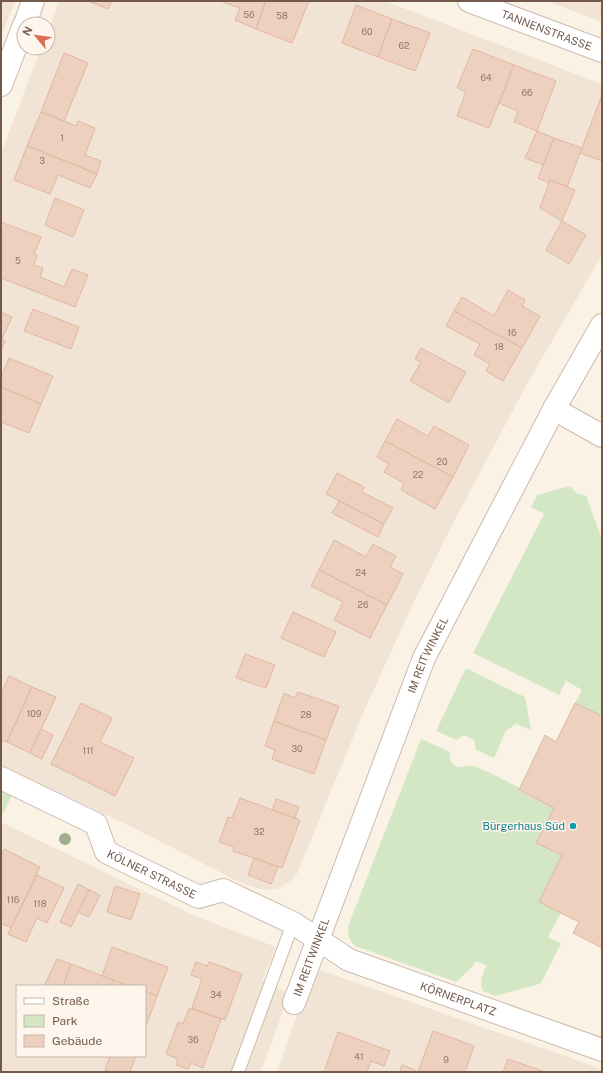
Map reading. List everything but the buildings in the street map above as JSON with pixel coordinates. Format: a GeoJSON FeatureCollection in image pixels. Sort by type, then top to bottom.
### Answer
{"type":"FeatureCollection","features":[{"type":"Feature","properties":{"kind":"street"},"geometry":{"type":"LineString","coordinates":[[28,16],[34,1]]}},
{"type":"Feature","properties":{"kind":"street","name":"TANNENSTRASSE"},"geometry":{"type":"LineString","coordinates":[[469,1],[602,51]]}},
{"type":"Feature","properties":{"kind":"street"},"geometry":{"type":"LineString","coordinates":[[1,85],[16,46]]}},
{"type":"Feature","properties":{"kind":"street","name":"IM REITWINKEL"},"geometry":{"type":"LineString","coordinates":[[294,1003],[424,658],[554,409],[602,325]]}},
{"type":"Feature","properties":{"kind":"street"},"geometry":{"type":"LineString","coordinates":[[554,409],[602,436]]}},
{"type":"Feature","properties":{"kind":"street","name":"KÖLNER STRASSE"},"geometry":{"type":"LineString","coordinates":[[1,778],[96,824],[106,852],[199,897],[223,890],[293,923],[318,940]]}},
{"type":"Feature","properties":{"kind":"street","name":"KÖRNERPLATZ"},"geometry":{"type":"LineString","coordinates":[[318,940],[349,960],[602,1050]]}},
{"type":"Feature","properties":{"kind":"lane"},"geometry":{"type":"LineString","coordinates":[[238,1072],[293,923]]}},
{"type":"Feature","properties":{"kind":"shaded area"},"geometry":{"type":"Polygon","coordinates":[[[1,1],[15,1],[1,37],[1,1]]]}},
{"type":"Feature","properties":{"kind":"shaded area"},"geometry":{"type":"Polygon","coordinates":[[[59,1],[385,1],[602,84],[602,255],[527,384],[448,533],[414,602],[364,711],[297,874],[289,882],[278,889],[264,890],[243,884],[130,826],[1,765],[1,153],[38,56],[56,56],[56,16],[53,16],[59,1]]]}},
{"type":"Feature","properties":{"kind":"shaded area"},"geometry":{"type":"Polygon","coordinates":[[[546,1],[602,1],[602,22],[546,1]]]}},
{"type":"Feature","properties":{"kind":"shaded area"},"geometry":{"type":"Polygon","coordinates":[[[1,822],[193,915],[276,947],[262,981],[287,992],[287,1000],[261,1072],[1,1072],[1,822]]]}},
{"type":"Feature","properties":{"kind":"shaded area"},"geometry":{"type":"Polygon","coordinates":[[[320,970],[602,1069],[602,1072],[277,1072],[302,1000],[320,970]]]}},
{"type":"Feature","properties":{"kind":"green space"},"geometry":{"type":"Polygon","coordinates":[[[570,486],[576,493],[586,496],[602,539],[602,716],[575,703],[582,690],[566,681],[559,695],[473,653],[544,514],[531,507],[537,495],[570,486]]]}},
{"type":"Feature","properties":{"kind":"green space"},"geometry":{"type":"Polygon","coordinates":[[[466,668],[525,697],[531,730],[516,724],[506,731],[494,758],[476,750],[474,740],[466,736],[462,736],[457,740],[436,731],[466,668]]]}},
{"type":"Feature","properties":{"kind":"green space"},"geometry":{"type":"Polygon","coordinates":[[[421,739],[450,752],[450,759],[455,766],[461,767],[471,765],[480,768],[520,788],[519,791],[554,808],[536,843],[562,855],[561,913],[548,937],[561,943],[541,983],[495,996],[483,991],[481,985],[482,978],[487,966],[476,961],[473,966],[456,982],[355,946],[349,938],[349,924],[421,739]]]}},
{"type":"Feature","properties":{"kind":"green space"},"geometry":{"type":"Polygon","coordinates":[[[1,789],[12,795],[1,818],[1,789]]]}},
{"type":"Feature","properties":{"kind":"place","name":"Bürgerhaus Süd"},"geometry":{"type":"Point","coordinates":[573,826]}}]}
